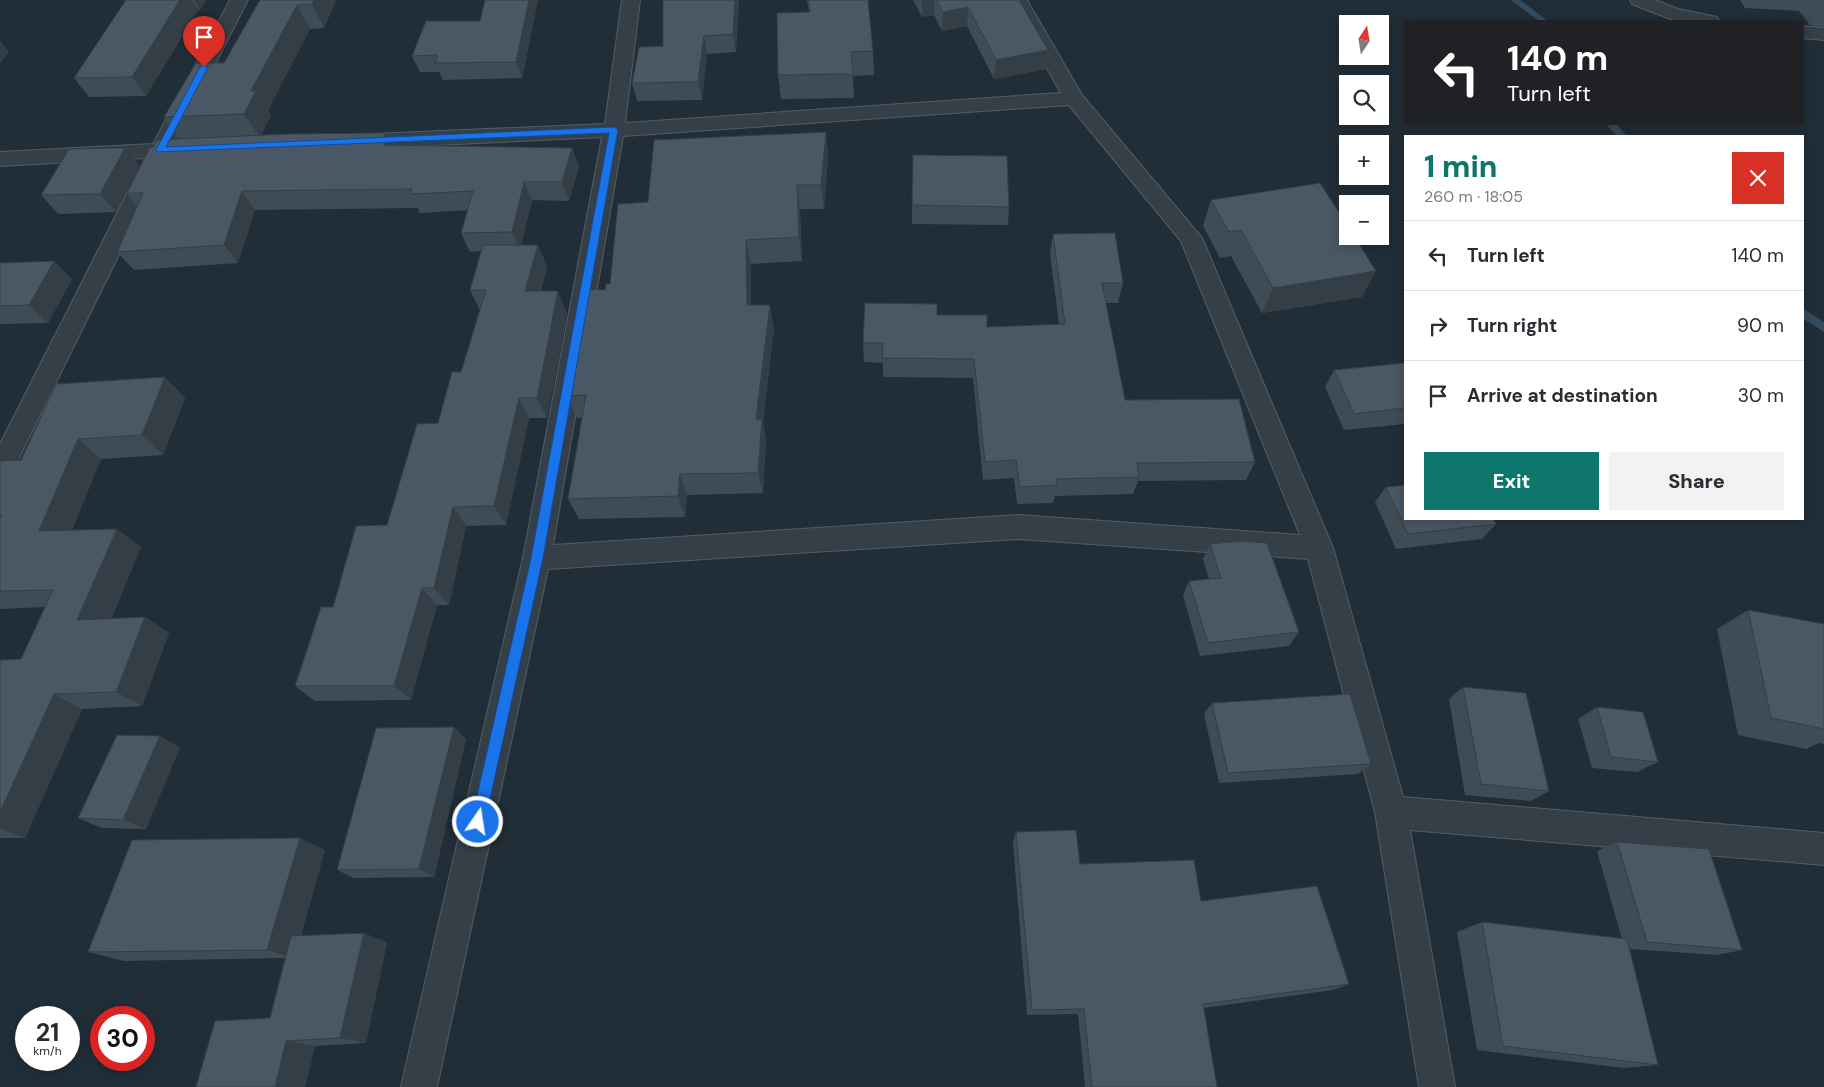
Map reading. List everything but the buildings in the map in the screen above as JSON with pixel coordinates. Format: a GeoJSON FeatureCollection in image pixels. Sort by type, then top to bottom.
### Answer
{"type":"FeatureCollection","features":[{"type":"Feature","properties":{"kind":"street"},"geometry":{"type":"LineString","coordinates":[[0,470],[160,150],[239,0]]}},
{"type":"Feature","properties":{"kind":"street"},"geometry":{"type":"LineString","coordinates":[[419,1087],[537,558],[614,130],[631,0]]}},
{"type":"Feature","properties":{"kind":"street"},"geometry":{"type":"LineString","coordinates":[[1018,0],[1074,98],[1191,238],[1319,548],[1391,812],[1437,1087]]}},
{"type":"Feature","properties":{"kind":"street"},"geometry":{"type":"LineString","coordinates":[[1639,0],[1673,14],[1705,20]]}},
{"type":"Feature","properties":{"kind":"street"},"geometry":{"type":"LineString","coordinates":[[1804,32],[1824,34]]}},
{"type":"Feature","properties":{"kind":"street"},"geometry":{"type":"LineString","coordinates":[[328,143],[614,130],[1074,98]]}},
{"type":"Feature","properties":{"kind":"street"},"geometry":{"type":"LineString","coordinates":[[0,159],[209,148]]}},
{"type":"Feature","properties":{"kind":"street"},"geometry":{"type":"LineString","coordinates":[[537,558],[1019,526],[1319,548]]}},
{"type":"Feature","properties":{"kind":"street"},"geometry":{"type":"LineString","coordinates":[[1391,812],[1824,849]]}},
{"type":"Feature","properties":{"kind":"waterway"},"geometry":{"type":"LineString","coordinates":[[1515,0],[1543,20]]}},
{"type":"Feature","properties":{"kind":"waterway"},"geometry":{"type":"LineString","coordinates":[[1612,125],[1621,135]]}},
{"type":"Feature","properties":{"kind":"waterway"},"geometry":{"type":"LineString","coordinates":[[1804,313],[1824,328]]}},
{"type":"Feature","properties":{"kind":"route"},"geometry":{"type":"LineString","coordinates":[[204,67],[160,150],[614,130],[537,558],[478,822]]}}]}
